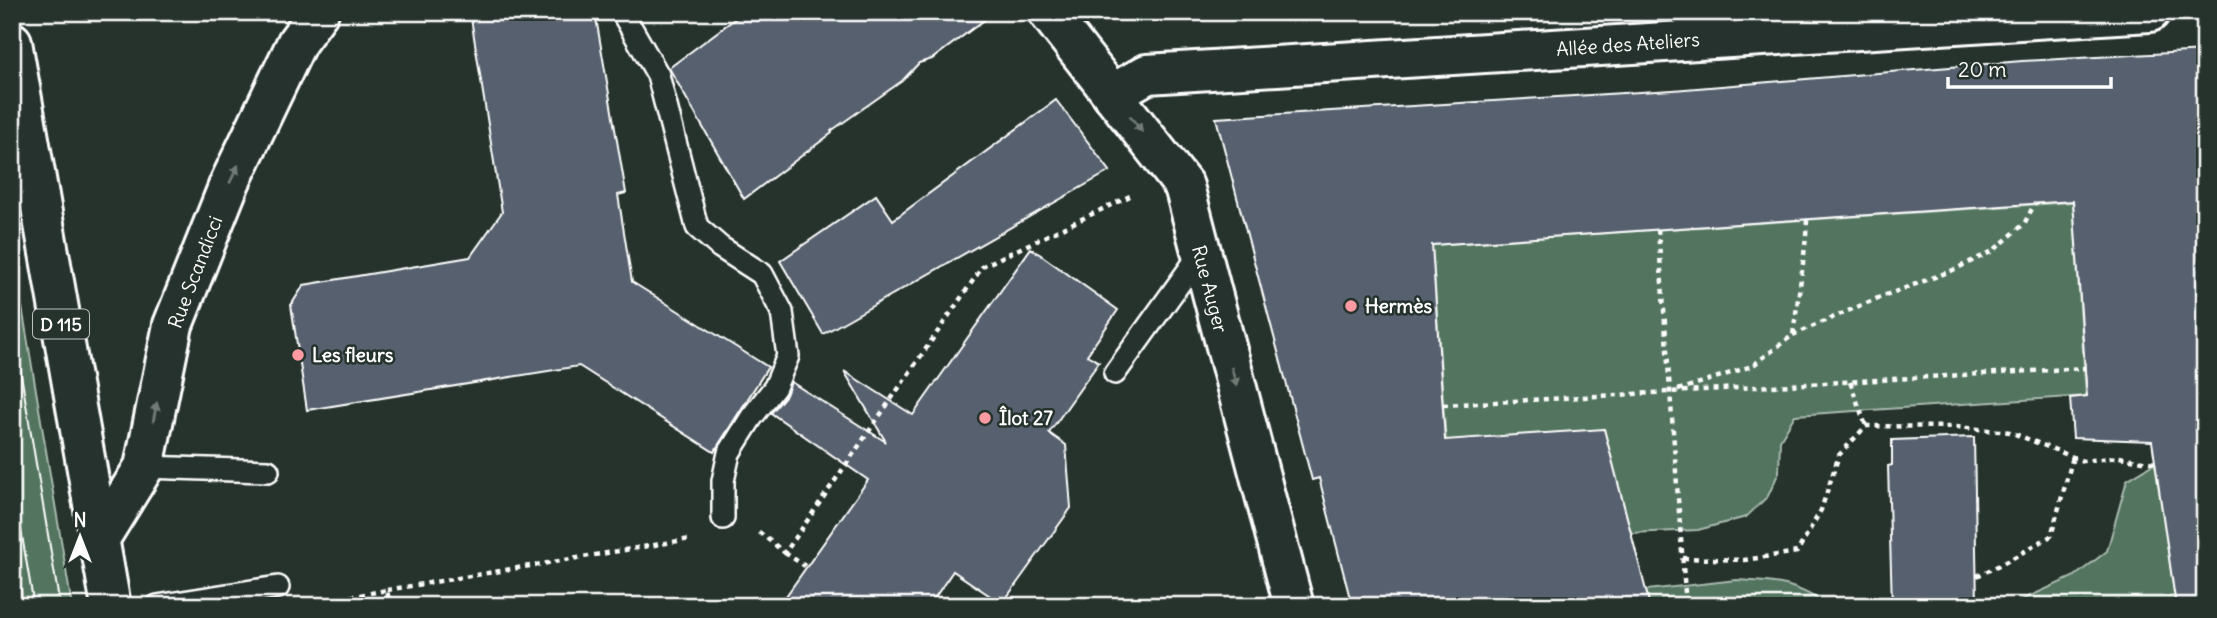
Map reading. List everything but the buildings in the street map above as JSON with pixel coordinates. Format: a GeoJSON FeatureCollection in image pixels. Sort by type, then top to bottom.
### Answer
{"type":"FeatureCollection","features":[{"type":"Feature","properties":{"kind":"street","name":"Rue Scandicci"},"geometry":{"type":"LineString","coordinates":[[99,540],[144,467],[173,325],[230,182],[297,42],[320,12]]}},
{"type":"Feature","properties":{"kind":"street","name":"Rue Auger"},"geometry":{"type":"LineString","coordinates":[[1048,12],[1184,186],[1294,606]]}},
{"type":"Feature","properties":{"kind":"street","name":"Allée des Ateliers"},"geometry":{"type":"LineString","coordinates":[[1112,94],[1147,74],[2150,12]]}},
{"type":"Feature","properties":{"kind":"street","name":"D 115"},"geometry":{"type":"LineString","coordinates":[[14,64],[111,606]]}},
{"type":"Feature","properties":{"kind":"lane"},"geometry":{"type":"LineString","coordinates":[[622,12],[658,75],[697,227],[720,247],[762,274],[782,312],[788,356],[775,387],[729,453],[723,481],[723,512]]}},
{"type":"Feature","properties":{"kind":"lane"},"geometry":{"type":"LineString","coordinates":[[1115,373],[1201,253]]}},
{"type":"Feature","properties":{"kind":"lane"},"geometry":{"type":"LineString","coordinates":[[144,467],[268,471]]}},
{"type":"Feature","properties":{"kind":"lane"},"geometry":{"type":"LineString","coordinates":[[157,606],[278,587]]}},
{"type":"Feature","properties":{"kind":"path"},"geometry":{"type":"LineString","coordinates":[[785,553],[984,266],[1140,191]]}},
{"type":"Feature","properties":{"kind":"path"},"geometry":{"type":"LineString","coordinates":[[1670,392],[1752,366],[1793,335],[1878,298],[1951,271],[1993,251],[2024,224],[2035,203]]}},
{"type":"Feature","properties":{"kind":"path"},"geometry":{"type":"LineString","coordinates":[[1793,335],[1806,255],[1807,220]]}},
{"type":"Feature","properties":{"kind":"path"},"geometry":{"type":"LineString","coordinates":[[1658,229],[1686,606]]}},
{"type":"Feature","properties":{"kind":"path"},"geometry":{"type":"LineString","coordinates":[[1443,405],[2085,368]]}},
{"type":"Feature","properties":{"kind":"path"},"geometry":{"type":"LineString","coordinates":[[1850,382],[1866,426]]}},
{"type":"Feature","properties":{"kind":"path"},"geometry":{"type":"LineString","coordinates":[[1683,558],[1744,560],[1797,552],[1821,510],[1839,454],[1866,426],[1956,427],[2010,432],[2083,461],[2119,457],[2155,463]]}},
{"type":"Feature","properties":{"kind":"path"},"geometry":{"type":"LineString","coordinates":[[1977,576],[2004,564],[2051,536],[2073,457]]}},
{"type":"Feature","properties":{"kind":"path"},"geometry":{"type":"LineString","coordinates":[[302,606],[713,536],[723,512],[805,566]]}},
{"type":"Feature","properties":{"kind":"path"},"geometry":{"type":"LineString","coordinates":[[387,590],[390,606]]}},
{"type":"Feature","properties":{"kind":"green space"},"geometry":{"type":"Polygon","coordinates":[[[2073,202],[2086,396],[1795,415],[1780,440],[1779,472],[1768,496],[1746,517],[1698,530],[1631,533],[1604,429],[1448,471],[1432,245],[2073,202]]]}},
{"type":"Feature","properties":{"kind":"green space"},"geometry":{"type":"Polygon","coordinates":[[[12,247],[72,606],[24,606],[12,539],[12,247]]]}},
{"type":"Feature","properties":{"kind":"green space"},"geometry":{"type":"Polygon","coordinates":[[[2155,463],[2176,606],[2008,606],[2075,576],[2107,551],[2127,480],[2155,463]]]}},
{"type":"Feature","properties":{"kind":"green space"},"geometry":{"type":"Polygon","coordinates":[[[1737,580],[1785,585],[1805,592],[1828,606],[1650,606],[1646,590],[1737,580]]]}},
{"type":"Feature","properties":{"kind":"tram line"},"geometry":{"type":"LineString","coordinates":[[12,321],[60,606]]}},
{"type":"Feature","properties":{"kind":"tram line"},"geometry":{"type":"LineString","coordinates":[[12,477],[34,606]]}},
{"type":"Feature","properties":{"kind":"place","name":"Hermès"},"geometry":{"type":"Point","coordinates":[1351,306]}},
{"type":"Feature","properties":{"kind":"place","name":"Les fleurs"},"geometry":{"type":"Point","coordinates":[298,355]}},
{"type":"Feature","properties":{"kind":"place","name":"Îlot 27"},"geometry":{"type":"Point","coordinates":[985,418]}}]}
